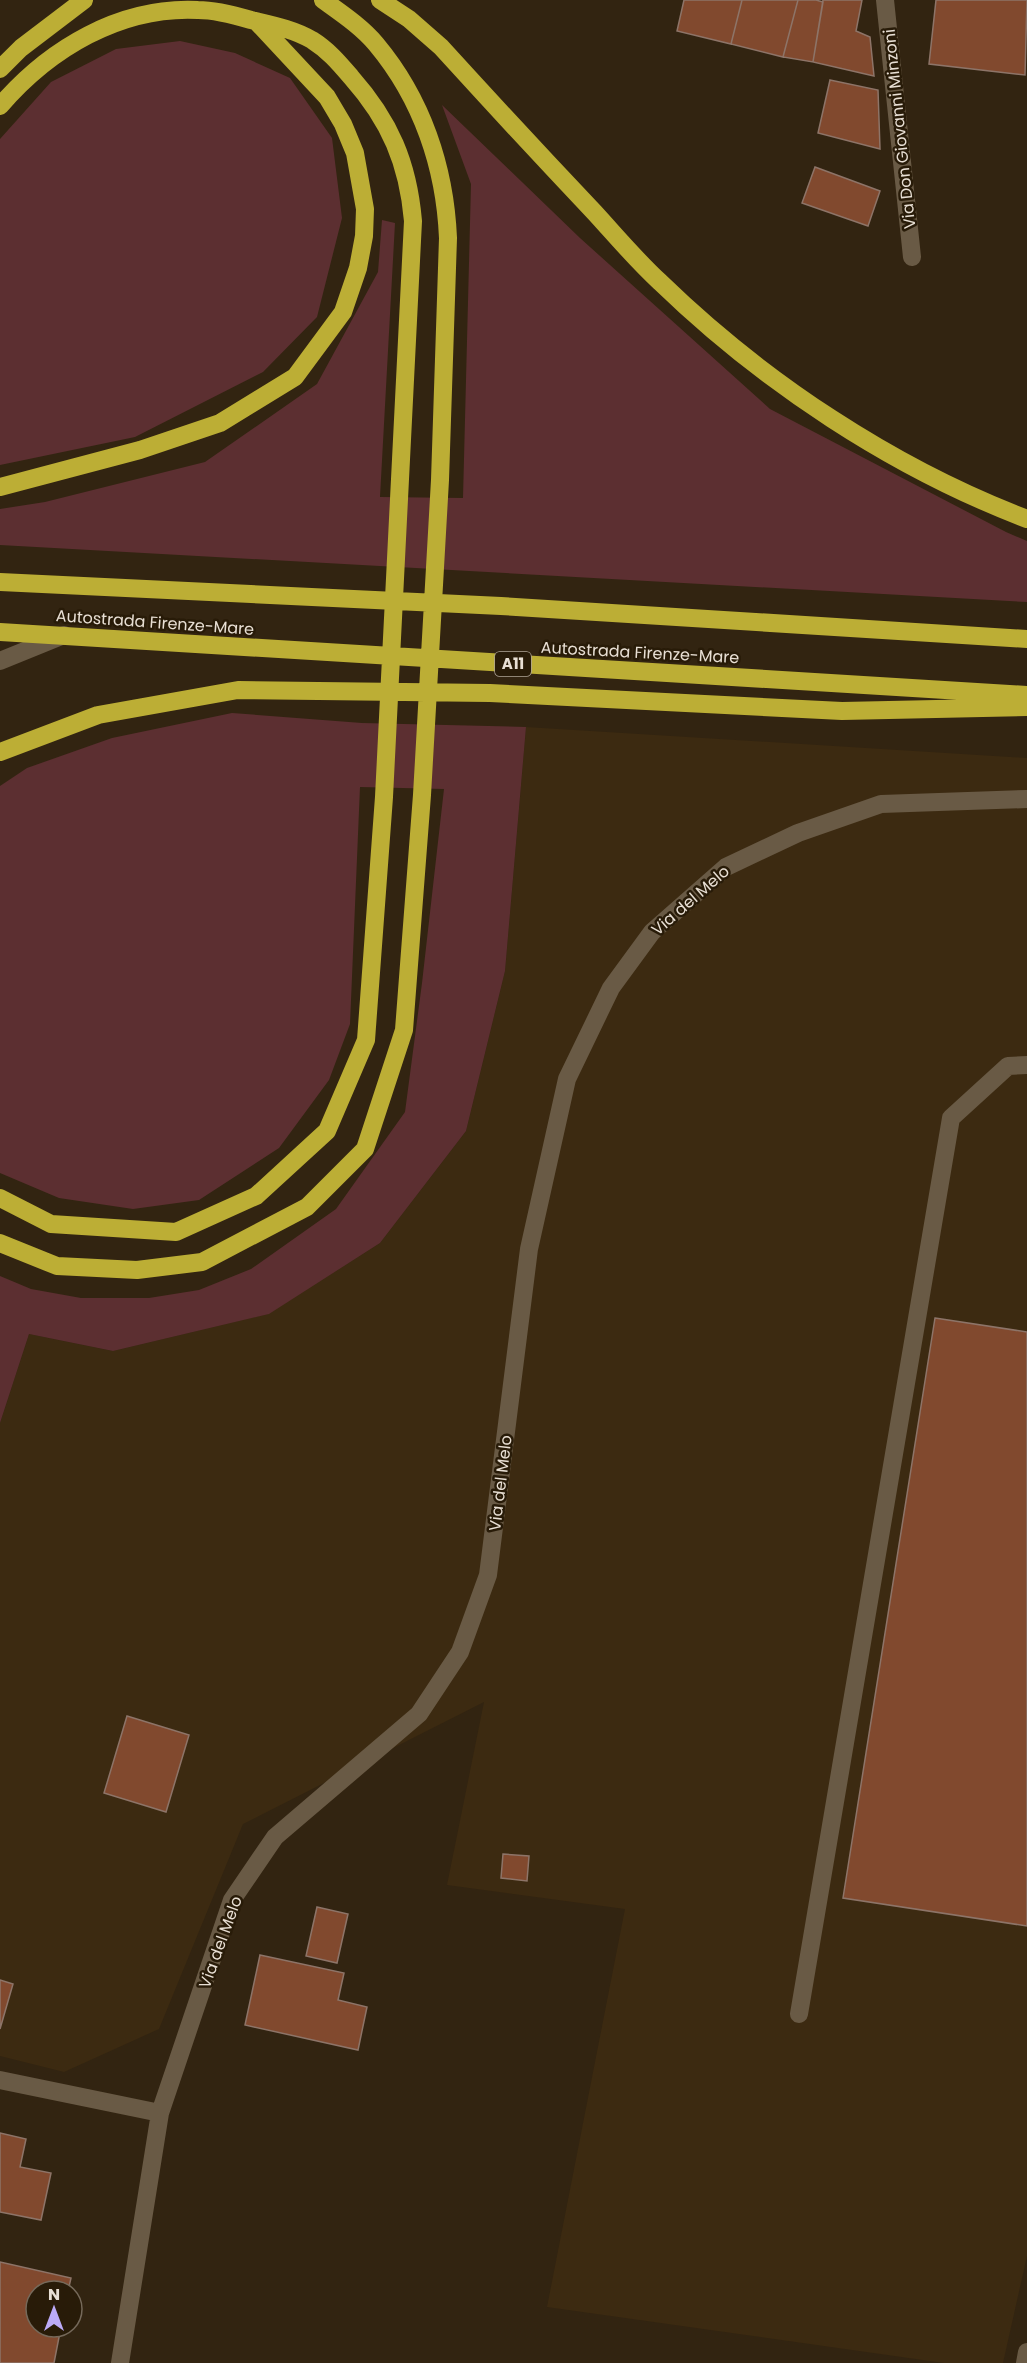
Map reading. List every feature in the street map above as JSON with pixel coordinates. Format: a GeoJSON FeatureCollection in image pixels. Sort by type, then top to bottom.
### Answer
{"type":"FeatureCollection","features":[{"type":"Feature","properties":{"kind":"highway"},"geometry":{"type":"LineString","coordinates":[[0,69],[21,48],[84,0]]}},
{"type":"Feature","properties":{"kind":"highway"},"geometry":{"type":"LineString","coordinates":[[0,1244],[57,1266],[137,1270],[202,1262],[307,1207],[365,1149],[404,1030],[422,795],[440,480],[448,238],[441,176],[433,144],[400,76],[375,42],[323,0]]}},
{"type":"Feature","properties":{"kind":"highway"},"geometry":{"type":"LineString","coordinates":[[381,0],[409,19],[441,47],[660,283],[765,370],[823,413],[888,452],[939,480],[1027,519]]}},
{"type":"Feature","properties":{"kind":"highway"},"geometry":{"type":"LineString","coordinates":[[0,106],[56,55],[82,37],[136,16],[166,10],[198,10],[227,13],[291,30],[328,51],[375,107],[398,149],[411,198],[412,221],[384,797],[366,1040],[327,1131],[256,1196],[176,1232],[51,1224],[0,1198]]}},
{"type":"Feature","properties":{"kind":"highway"},"geometry":{"type":"LineString","coordinates":[[0,487],[140,450],[220,423],[295,377],[343,312],[358,268],[364,236],[364,208],[355,153],[343,124],[327,97],[256,21]]}},
{"type":"Feature","properties":{"kind":"highway","name":"Autostrada Firenze-Mare"},"geometry":{"type":"LineString","coordinates":[[0,582],[501,606],[1027,639]]}},
{"type":"Feature","properties":{"kind":"highway","name":"Autostrada Firenze-Mare"},"geometry":{"type":"LineString","coordinates":[[0,632],[1027,695]]}},
{"type":"Feature","properties":{"kind":"highway"},"geometry":{"type":"LineString","coordinates":[[0,752],[98,715],[238,690],[490,693],[842,711],[1027,707]]}},
{"type":"Feature","properties":{"kind":"street","name":"Via Don Giovanni Minzoni"},"geometry":{"type":"LineString","coordinates":[[885,0],[912,258]]}},
{"type":"Feature","properties":{"kind":"street"},"geometry":{"type":"LineString","coordinates":[[0,661],[64,636]]}},
{"type":"Feature","properties":{"kind":"street","name":"Via del Melo"},"geometry":{"type":"LineString","coordinates":[[120,2363],[160,2113],[232,1900],[275,1837],[418,1714],[460,1652],[488,1575],[530,1249],[567,1079],[611,988],[652,932],[726,867],[798,833],[881,804],[1027,800]]}},
{"type":"Feature","properties":{"kind":"street"},"geometry":{"type":"LineString","coordinates":[[799,2014],[951,1118],[1008,1066],[1027,1065]]}},
{"type":"Feature","properties":{"kind":"street"},"geometry":{"type":"LineString","coordinates":[[0,2080],[160,2113]]}},
{"type":"Feature","properties":{"kind":"street"},"geometry":{"type":"LineString","coordinates":[[1025,2363],[1027,2352]]}},
{"type":"Feature","properties":{"kind":"shaded area"},"geometry":{"type":"Polygon","coordinates":[[[180,41],[235,53],[290,78],[332,138],[342,218],[317,317],[263,372],[135,437],[0,465],[0,139],[51,82],[116,49],[180,41]]]}},
{"type":"Feature","properties":{"kind":"shaded area"},"geometry":{"type":"Polygon","coordinates":[[[442,105],[580,238],[770,409],[1027,541],[1027,602],[0,545],[0,509],[45,502],[205,462],[317,384],[378,272],[382,220],[395,223],[380,497],[463,498],[471,184],[442,105]]]}},
{"type":"Feature","properties":{"kind":"shaded area"},"geometry":{"type":"Polygon","coordinates":[[[232,713],[362,723],[526,727],[505,971],[466,1131],[380,1243],[269,1314],[113,1351],[29,1334],[0,1423],[0,1276],[31,1289],[81,1298],[149,1298],[199,1290],[251,1269],[336,1209],[405,1112],[444,789],[360,787],[350,1024],[329,1080],[279,1148],[199,1200],[133,1209],[59,1198],[0,1173],[0,786],[27,768],[112,738],[232,713]]]}},
{"type":"Feature","properties":{"kind":"shaded area"},"geometry":{"type":"Polygon","coordinates":[[[526,727],[1027,758],[1027,2256],[1003,2363],[944,2363],[547,2307],[625,1909],[447,1885],[484,1702],[243,1824],[159,2029],[64,2072],[0,2056],[0,1423],[29,1334],[113,1351],[268,1314],[380,1243],[466,1131],[505,971],[526,727]]]}},
{"type":"Feature","properties":{"kind":"building"},"geometry":{"type":"Polygon","coordinates":[[[684,0],[742,0],[731,44],[677,31],[684,0]]]}},
{"type":"Feature","properties":{"kind":"building"},"geometry":{"type":"Polygon","coordinates":[[[742,0],[798,0],[783,57],[731,44],[742,0]]]}},
{"type":"Feature","properties":{"kind":"building"},"geometry":{"type":"Polygon","coordinates":[[[798,0],[823,2],[813,62],[783,57],[798,0]]]}},
{"type":"Feature","properties":{"kind":"building"},"geometry":{"type":"Polygon","coordinates":[[[823,0],[862,0],[856,31],[870,37],[874,76],[813,62],[823,0]]]}},
{"type":"Feature","properties":{"kind":"building"},"geometry":{"type":"Polygon","coordinates":[[[936,0],[1027,0],[1025,75],[929,64],[936,0]]]}},
{"type":"Feature","properties":{"kind":"building"},"geometry":{"type":"Polygon","coordinates":[[[830,80],[878,90],[880,149],[818,133],[830,80]]]}},
{"type":"Feature","properties":{"kind":"building"},"geometry":{"type":"Polygon","coordinates":[[[815,167],[880,191],[868,226],[802,203],[815,167]]]}},
{"type":"Feature","properties":{"kind":"building"},"geometry":{"type":"Polygon","coordinates":[[[935,1318],[1027,1332],[1027,1926],[843,1898],[935,1318]]]}},
{"type":"Feature","properties":{"kind":"building"},"geometry":{"type":"Polygon","coordinates":[[[127,1716],[189,1735],[166,1812],[104,1793],[127,1716]]]}},
{"type":"Feature","properties":{"kind":"building"},"geometry":{"type":"Polygon","coordinates":[[[503,1854],[529,1856],[527,1881],[501,1878],[503,1854]]]}},
{"type":"Feature","properties":{"kind":"building"},"geometry":{"type":"Polygon","coordinates":[[[317,1907],[348,1914],[337,1963],[306,1956],[317,1907]]]}},
{"type":"Feature","properties":{"kind":"building"},"geometry":{"type":"Polygon","coordinates":[[[260,1955],[344,1973],[338,2000],[367,2007],[358,2050],[245,2025],[260,1955]]]}},
{"type":"Feature","properties":{"kind":"building"},"geometry":{"type":"Polygon","coordinates":[[[0,1980],[13,1984],[0,2029],[0,1980]]]}},
{"type":"Feature","properties":{"kind":"building"},"geometry":{"type":"Polygon","coordinates":[[[0,2133],[26,2139],[20,2167],[51,2173],[41,2220],[0,2212],[0,2133]]]}},
{"type":"Feature","properties":{"kind":"building"},"geometry":{"type":"Polygon","coordinates":[[[0,2262],[71,2278],[24,2279],[24,2339],[59,2339],[54,2363],[0,2363],[0,2262]]]}}]}
